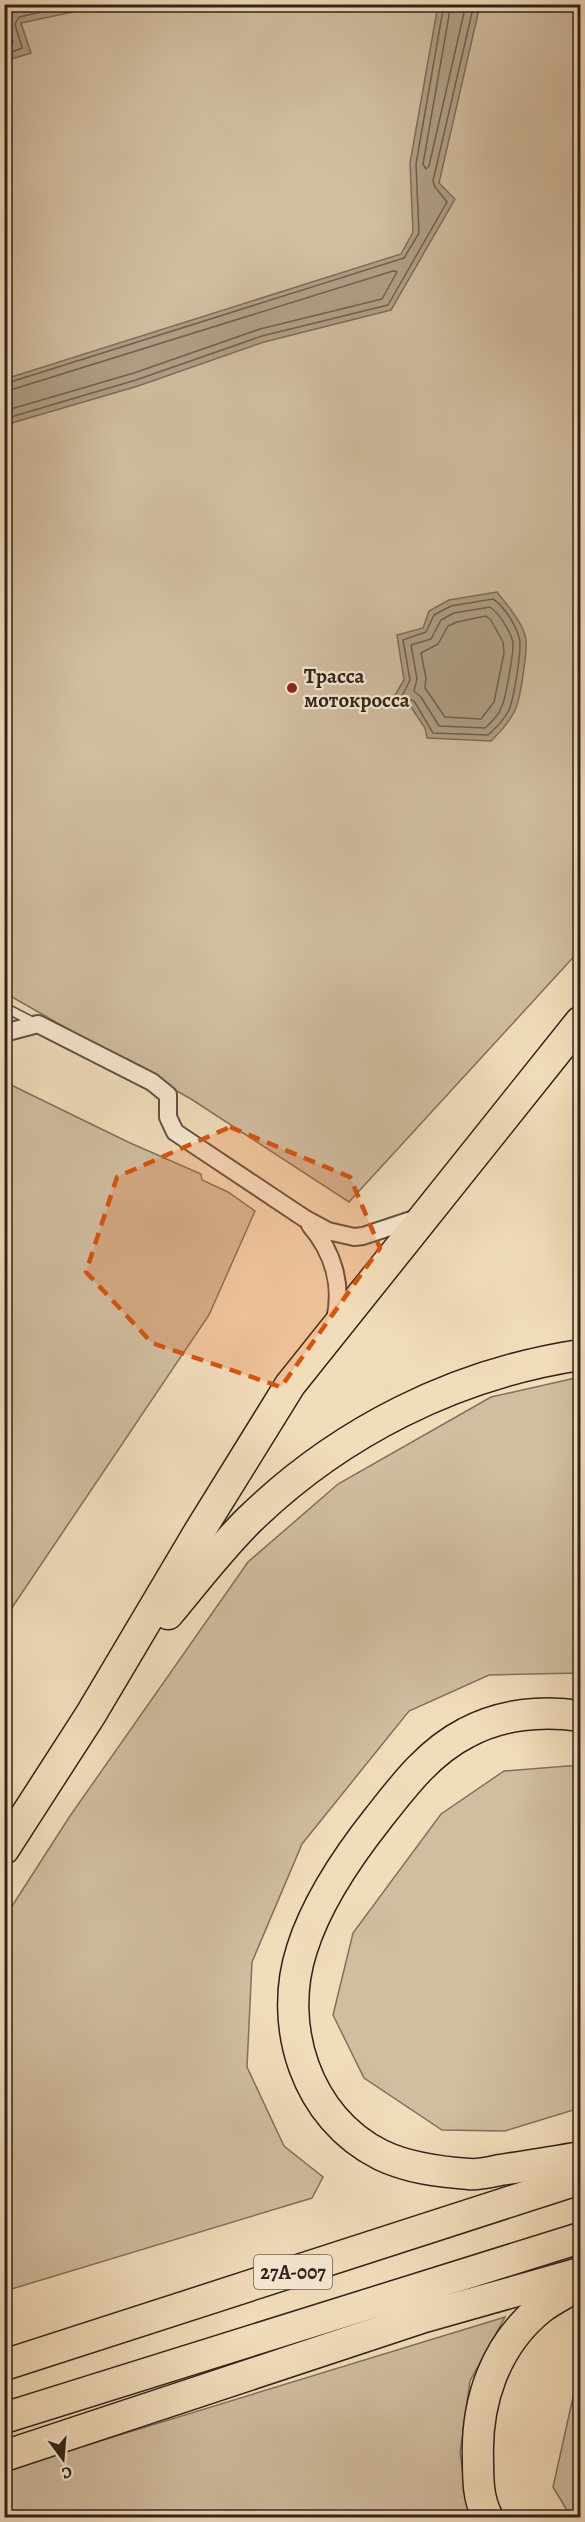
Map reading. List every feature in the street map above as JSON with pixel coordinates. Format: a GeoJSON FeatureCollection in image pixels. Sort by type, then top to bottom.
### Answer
{"type":"FeatureCollection","features":[{"type":"Feature","properties":{"kind":"highway"},"geometry":{"type":"LineString","coordinates":[[4,1849],[105,1691],[199,1532],[290,1385],[580,1022]]}},
{"type":"Feature","properties":{"kind":"highway"},"geometry":{"type":"LineString","coordinates":[[105,1691],[219,1551],[279,1492],[326,1456],[363,1432],[468,1382],[519,1367],[580,1355]]}},
{"type":"Feature","properties":{"kind":"highway"},"geometry":{"type":"LineString","coordinates":[[580,1716],[557,1712],[526,1714],[494,1722],[467,1732],[443,1747],[421,1766],[357,1844],[316,1912],[302,1949],[292,2012],[296,2043],[303,2069],[317,2094],[336,2119],[357,2139],[381,2155],[419,2169],[472,2175],[580,2157]]}},
{"type":"Feature","properties":{"kind":"highway","name":"27А-007"},"geometry":{"type":"LineString","coordinates":[[4,2365],[580,2179]]}},
{"type":"Feature","properties":{"kind":"highway","name":"27А-007"},"geometry":{"type":"LineString","coordinates":[[4,2418],[580,2238]]}},
{"type":"Feature","properties":{"kind":"highway"},"geometry":{"type":"LineString","coordinates":[[4,2456],[424,2317],[580,2273]]}},
{"type":"Feature","properties":{"kind":"highway"},"geometry":{"type":"LineString","coordinates":[[488,2517],[481,2504],[478,2481],[478,2432],[486,2389],[498,2358],[541,2308],[580,2284]]}},
{"type":"Feature","properties":{"kind":"street"},"geometry":{"type":"LineString","coordinates":[[4,1033],[38,1024],[152,1082],[168,1095],[168,1117],[175,1132],[303,1218],[328,1231],[354,1237],[398,1226],[428,1212]]}},
{"type":"Feature","properties":{"kind":"street"},"geometry":{"type":"LineString","coordinates":[[303,1218],[322,1239],[336,1276],[338,1303],[332,1333]]}},
{"type":"Feature","properties":{"kind":"lane"},"geometry":{"type":"LineString","coordinates":[[4,1007],[38,1024]]}},
{"type":"Feature","properties":{"kind":"highlighted area"},"geometry":{"type":"Polygon","coordinates":[[[230,1127],[350,1177],[380,1248],[281,1387],[152,1343],[86,1272],[117,1177],[230,1127]]]}},
{"type":"Feature","properties":{"kind":"shaded area","name":"Трасса мотокросса"},"geometry":{"type":"Polygon","coordinates":[[[5,5],[580,5],[580,950],[349,1202],[191,1099],[5,993],[5,5]]]}},
{"type":"Feature","properties":{"kind":"shaded area"},"geometry":{"type":"Polygon","coordinates":[[[5,1082],[128,1142],[201,1174],[202,1180],[228,1192],[255,1211],[209,1315],[5,1618],[5,1082]]]}},
{"type":"Feature","properties":{"kind":"shaded area"},"geometry":{"type":"Polygon","coordinates":[[[580,1377],[580,1673],[489,1675],[409,1711],[302,1844],[252,1962],[247,2067],[284,2146],[323,2177],[312,2198],[5,2291],[5,1917],[70,1816],[248,1562],[338,1484],[491,1397],[580,1377]]]}},
{"type":"Feature","properties":{"kind":"shaded area"},"geometry":{"type":"Polygon","coordinates":[[[580,1765],[580,2108],[505,2131],[442,2130],[364,2078],[333,2015],[353,1933],[441,1814],[504,1771],[580,1765]]]}},
{"type":"Feature","properties":{"kind":"shaded area"},"geometry":{"type":"Polygon","coordinates":[[[505,2317],[470,2381],[460,2453],[468,2505],[474,2517],[5,2518],[5,2470],[505,2317]]]}},
{"type":"Feature","properties":{"kind":"shaded area"},"geometry":{"type":"Polygon","coordinates":[[[580,2387],[580,2517],[571,2517],[553,2487],[574,2393],[580,2387]]]}},
{"type":"Feature","properties":{"kind":"water"},"geometry":{"type":"Polygon","coordinates":[[[5,4],[106,5],[21,23],[31,53],[5,61],[5,4]]]}},
{"type":"Feature","properties":{"kind":"water"},"geometry":{"type":"Polygon","coordinates":[[[438,5],[480,5],[439,183],[455,199],[391,310],[264,342],[138,386],[5,425],[5,379],[401,254],[413,232],[410,163],[438,5]]]}},
{"type":"Feature","properties":{"kind":"water"},"geometry":{"type":"Polygon","coordinates":[[[497,592],[520,623],[526,641],[521,686],[514,712],[491,741],[427,738],[425,728],[409,704],[401,707],[395,695],[404,680],[397,635],[423,628],[429,611],[449,600],[497,592]]]}},
{"type":"Feature","properties":{"kind":"place","name":"Трасса мотокросса"},"geometry":{"type":"Point","coordinates":[292,688]}}]}
